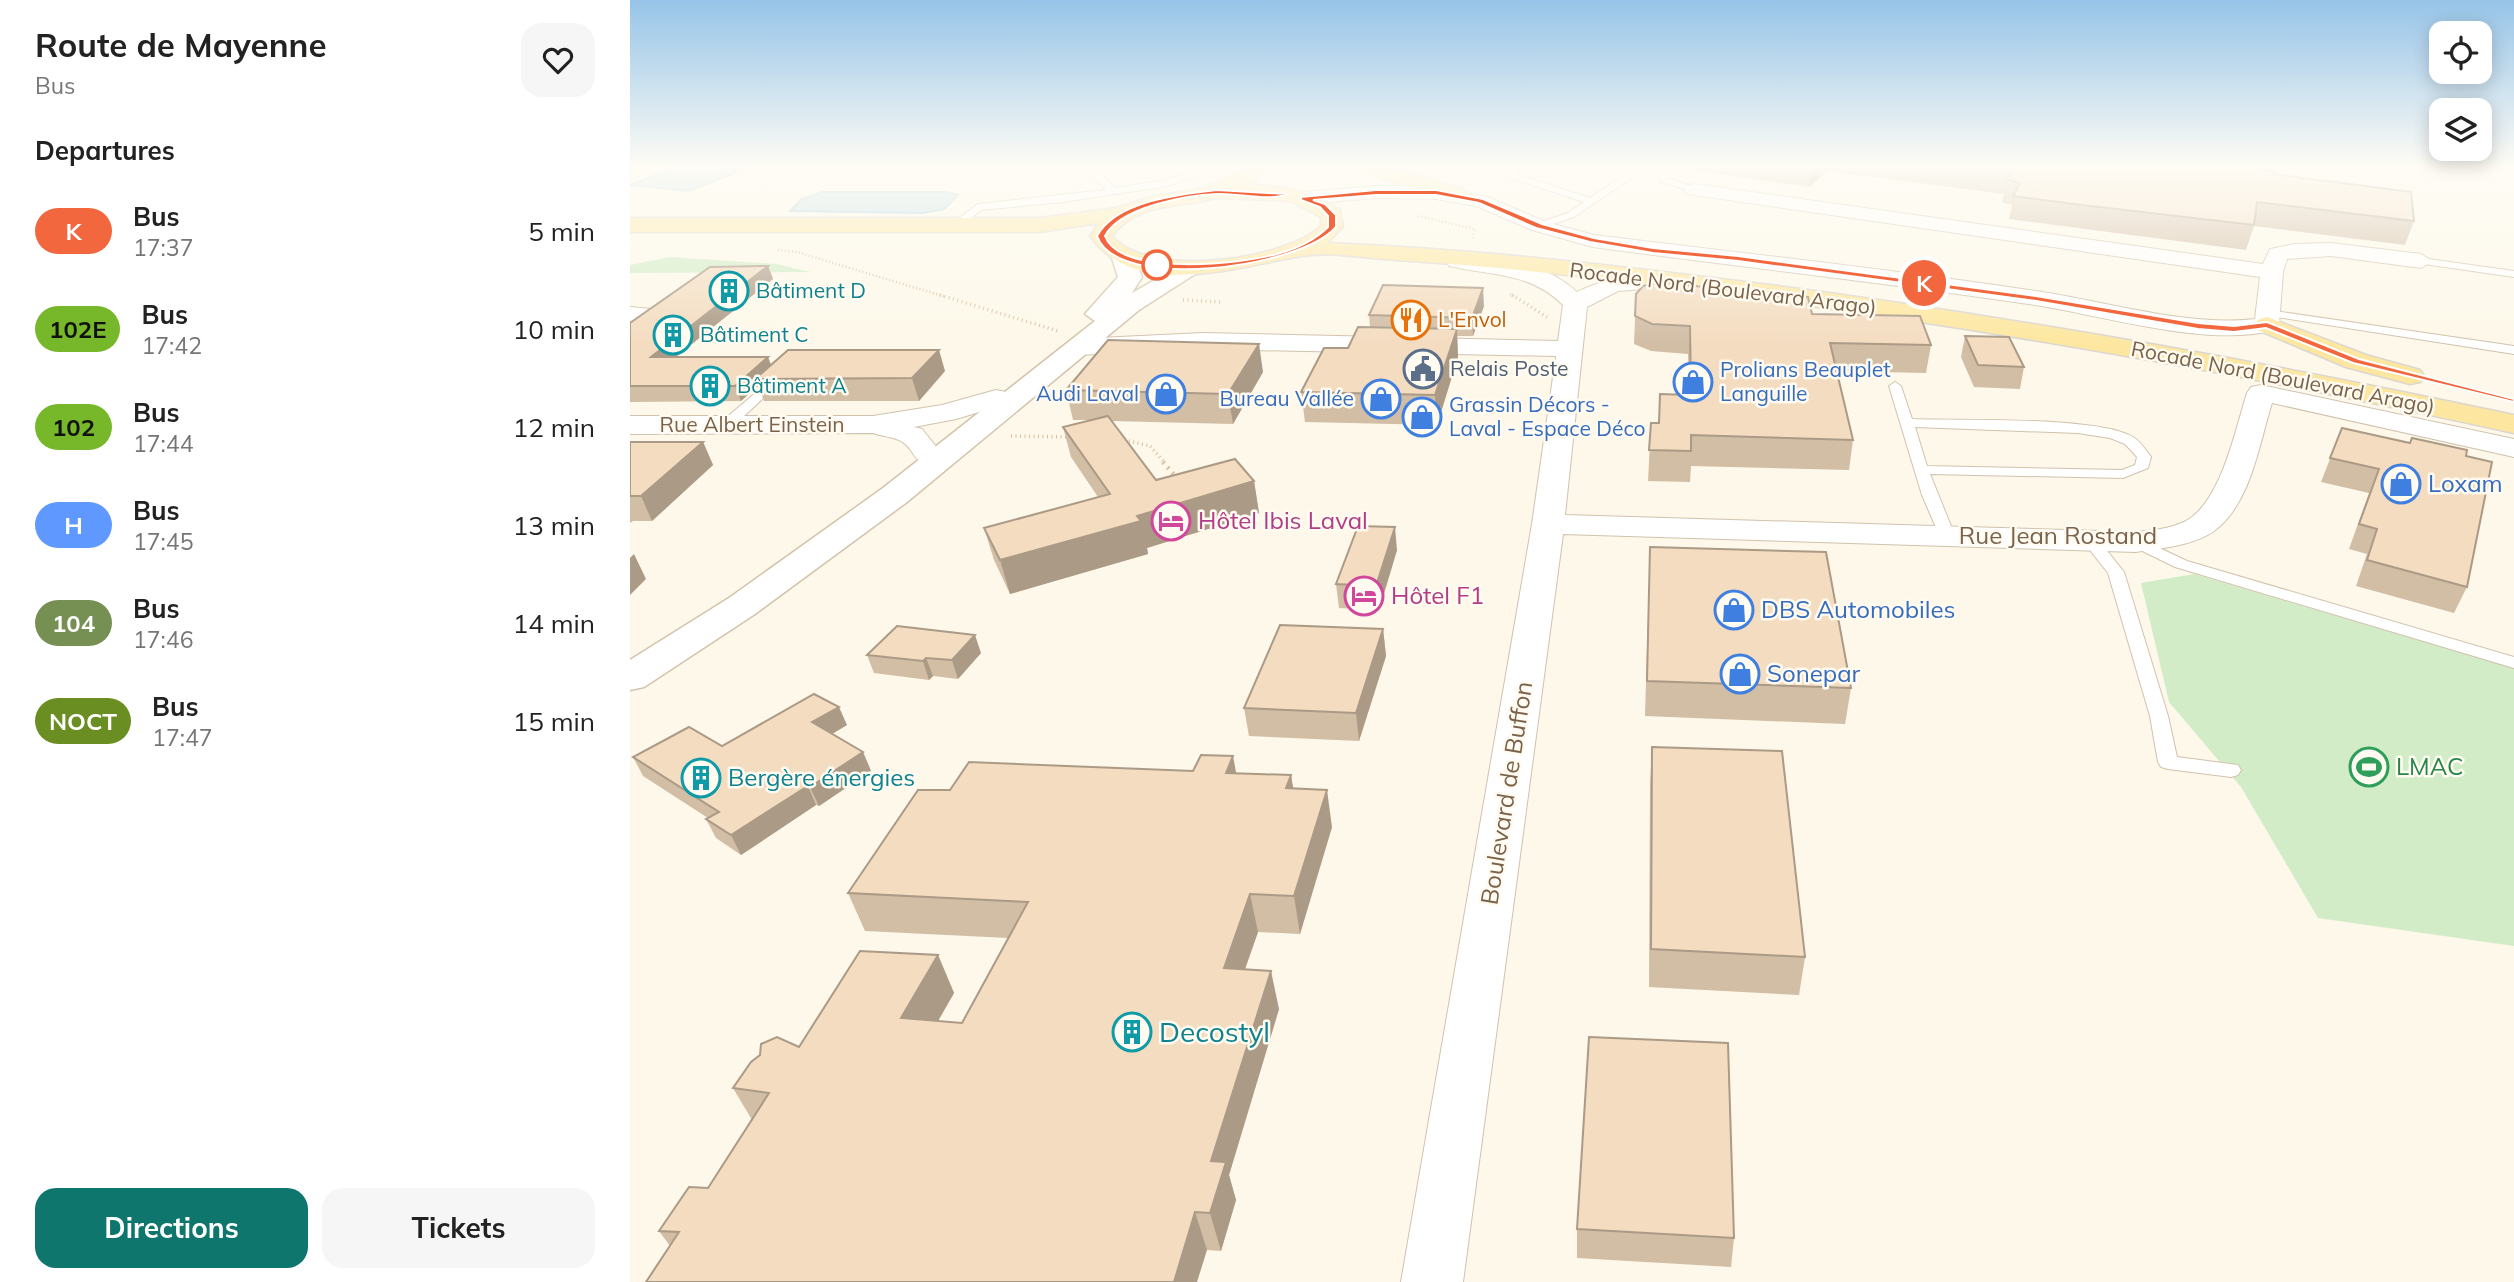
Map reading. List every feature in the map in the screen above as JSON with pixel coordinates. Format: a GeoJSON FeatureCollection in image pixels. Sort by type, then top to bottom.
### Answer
{"type":"FeatureCollection","features":[{"type":"Feature","properties":{"kind":"main road"},"geometry":{"type":"LineString","coordinates":[[630,225],[1041,225]]}},
{"type":"Feature","properties":{"kind":"main road"},"geometry":{"type":"LineString","coordinates":[[742,606],[1116,297],[1130,277],[1101,236],[1107,225]]}},
{"type":"Feature","properties":{"kind":"main road"},"geometry":{"type":"LineString","coordinates":[[630,237],[946,236],[1076,244],[1155,265],[1194,267],[1252,262],[1301,249],[1321,238],[1330,225]]}},
{"type":"Feature","properties":{"kind":"main road"},"geometry":{"type":"LineString","coordinates":[[1351,225],[1472,249],[1639,265],[1942,302],[2359,375],[2514,407]]}},
{"type":"Feature","properties":{"kind":"main road","name":"Rocade Nord (Boulevard Arago)"},"geometry":{"type":"LineString","coordinates":[[1301,249],[1428,256],[1670,280],[1935,314],[2356,389],[2514,424]]}},
{"type":"Feature","properties":{"kind":"main road"},"geometry":{"type":"LineString","coordinates":[[630,678],[742,606],[895,495],[1069,339],[1194,267]]}},
{"type":"Feature","properties":{"kind":"main road"},"geometry":{"type":"LineString","coordinates":[[2267,319],[2356,361],[2514,399]]}},
{"type":"Feature","properties":{"kind":"street"},"geometry":{"type":"LineString","coordinates":[[1536,225],[1593,241],[1653,251],[1738,259],[2036,298],[2198,326],[2234,329],[2267,319],[2272,272],[2278,254],[2292,250],[2337,250],[2421,261]]}},
{"type":"Feature","properties":{"kind":"street"},"geometry":{"type":"LineString","coordinates":[[1939,225],[2272,272]]}},
{"type":"Feature","properties":{"kind":"street"},"geometry":{"type":"LineString","coordinates":[[1428,256],[1536,273],[1558,284],[1575,304],[1597,288],[1623,282],[1670,280]]}},
{"type":"Feature","properties":{"kind":"street","name":"Boulevard de Buffon"},"geometry":{"type":"LineString","coordinates":[[1432,1282],[1548,524],[1575,304]]}},
{"type":"Feature","properties":{"kind":"street"},"geometry":{"type":"LineString","coordinates":[[1069,339],[1569,349]]}},
{"type":"Feature","properties":{"kind":"street","name":"Rue Jean Rostand"},"geometry":{"type":"LineString","coordinates":[[1548,524],[2136,541],[2179,535],[2204,523],[2221,507],[2261,393],[2514,448]]}},
{"type":"Feature","properties":{"kind":"street","name":"Rue Albert Einstein"},"geometry":{"type":"LineString","coordinates":[[630,425],[873,425],[946,413],[996,398]]}},
{"type":"Feature","properties":{"kind":"street","name":"Rue Albert Einstein"},"geometry":{"type":"LineString","coordinates":[[873,425],[912,435],[927,454]]}},
{"type":"Feature","properties":{"kind":"lane"},"geometry":{"type":"LineString","coordinates":[[2421,261],[2514,274]]}},
{"type":"Feature","properties":{"kind":"lane"},"geometry":{"type":"LineString","coordinates":[[2267,319],[2514,350]]}},
{"type":"Feature","properties":{"kind":"lane"},"geometry":{"type":"LineString","coordinates":[[726,425],[785,372]]}},
{"type":"Feature","properties":{"kind":"lane"},"geometry":{"type":"LineString","coordinates":[[1895,386],[1921,470],[1947,536]]}},
{"type":"Feature","properties":{"kind":"lane"},"geometry":{"type":"LineString","coordinates":[[1906,423],[2101,432],[2130,441],[2144,457],[2141,468],[2123,474],[1921,470]]}},
{"type":"Feature","properties":{"kind":"lane"},"geometry":{"type":"LineString","coordinates":[[2090,540],[2116,572],[2159,716],[2168,762],[2231,770]]}},
{"type":"Feature","properties":{"kind":"lane"},"geometry":{"type":"LineString","coordinates":[[2136,541],[2181,564],[2514,663]]}},
{"type":"Feature","properties":{"kind":"path"},"geometry":{"type":"LineString","coordinates":[[776,249],[797,252],[1069,339]]}},
{"type":"Feature","properties":{"kind":"path"},"geometry":{"type":"LineString","coordinates":[[1171,301],[1199,299],[1222,302]]}},
{"type":"Feature","properties":{"kind":"path"},"geometry":{"type":"LineString","coordinates":[[1000,435],[1082,438]]}},
{"type":"Feature","properties":{"kind":"path"},"geometry":{"type":"LineString","coordinates":[[1109,439],[1142,442],[1150,446],[1184,488]]}},
{"type":"Feature","properties":{"kind":"green space"},"geometry":{"type":"Polygon","coordinates":[[[670,257],[776,264],[811,272],[630,273],[630,265],[670,257]]]}},
{"type":"Feature","properties":{"kind":"green space","name":"LMAC"},"geometry":{"type":"Polygon","coordinates":[[[2194,574],[2514,668],[2514,946],[2318,918],[2241,787],[2169,702],[2141,583],[2194,574]]]}},
{"type":"Feature","properties":{"kind":"building"},"geometry":{"type":"Polygon","coordinates":[[[768,266],[651,357],[768,357],[735,386],[630,386],[630,323],[710,267],[768,266]]]}},
{"type":"Feature","properties":{"kind":"building"},"geometry":{"type":"Polygon","coordinates":[[[1662,282],[1720,289],[1721,295],[1808,297],[1812,314],[1920,316],[1931,345],[1830,343],[1853,440],[1691,435],[1691,451],[1649,450],[1651,423],[1659,423],[1660,394],[1691,395],[1690,326],[1652,324],[1635,316],[1636,294],[1643,286],[1662,282]]]}},
{"type":"Feature","properties":{"kind":"building"},"geometry":{"type":"Polygon","coordinates":[[[1383,285],[1483,288],[1472,318],[1369,315],[1383,285]]]}},
{"type":"Feature","properties":{"kind":"building"},"geometry":{"type":"Polygon","coordinates":[[[1358,327],[1457,329],[1435,395],[1301,392],[1324,348],[1348,348],[1358,327]]]}},
{"type":"Feature","properties":{"kind":"building"},"geometry":{"type":"Polygon","coordinates":[[[1965,336],[2009,337],[2024,367],[1978,365],[1965,336]]]}},
{"type":"Feature","properties":{"kind":"building"},"geometry":{"type":"Polygon","coordinates":[[[1108,340],[1259,344],[1228,394],[1066,390],[1108,340]]]}},
{"type":"Feature","properties":{"kind":"building"},"geometry":{"type":"Polygon","coordinates":[[[788,350],[939,350],[912,378],[755,379],[788,350]]]}},
{"type":"Feature","properties":{"kind":"building"},"geometry":{"type":"Polygon","coordinates":[[[1108,416],[1156,480],[1235,459],[1254,481],[1137,516],[1141,521],[1000,560],[984,528],[1110,494],[1063,427],[1108,416]]]}},
{"type":"Feature","properties":{"kind":"building"},"geometry":{"type":"Polygon","coordinates":[[[2342,428],[2410,443],[2412,438],[2467,450],[2466,456],[2492,462],[2467,587],[2367,560],[2377,529],[2359,524],[2379,469],[2330,458],[2342,428]]]}},
{"type":"Feature","properties":{"kind":"building"},"geometry":{"type":"Polygon","coordinates":[[[630,442],[703,442],[641,496],[630,496],[630,442]]]}},
{"type":"Feature","properties":{"kind":"building"},"geometry":{"type":"Polygon","coordinates":[[[1358,526],[1395,527],[1376,586],[1336,584],[1358,526]]]}},
{"type":"Feature","properties":{"kind":"building"},"geometry":{"type":"Polygon","coordinates":[[[1650,547],[1826,552],[1851,688],[1647,681],[1650,547]]]}},
{"type":"Feature","properties":{"kind":"building"},"geometry":{"type":"Polygon","coordinates":[[[1280,625],[1383,629],[1356,713],[1244,708],[1280,625]]]}},
{"type":"Feature","properties":{"kind":"building"},"geometry":{"type":"Polygon","coordinates":[[[897,626],[975,635],[952,660],[926,658],[923,661],[867,655],[897,626]]]}},
{"type":"Feature","properties":{"kind":"building"},"geometry":{"type":"Polygon","coordinates":[[[814,694],[839,707],[812,722],[863,752],[731,835],[706,819],[719,812],[633,757],[689,727],[722,746],[814,694]]]}},
{"type":"Feature","properties":{"kind":"building"},"geometry":{"type":"Polygon","coordinates":[[[1652,747],[1782,751],[1805,957],[1651,949],[1652,747]]]}},
{"type":"Feature","properties":{"kind":"building","name":"Decostyl"},"geometry":{"type":"Polygon","coordinates":[[[1201,755],[1233,756],[1226,773],[1291,775],[1286,788],[1327,790],[1294,896],[1250,894],[1224,968],[1271,971],[1211,1161],[1226,1162],[1210,1213],[1195,1212],[1174,1282],[646,1282],[679,1232],[659,1231],[689,1187],[708,1188],[769,1093],[733,1088],[751,1062],[760,1055],[761,1044],[777,1037],[799,1047],[860,951],[938,955],[901,1018],[962,1023],[1028,902],[848,893],[918,790],[950,790],[969,762],[1193,771],[1201,755]]]}},
{"type":"Feature","properties":{"kind":"building"},"geometry":{"type":"Polygon","coordinates":[[[1589,1037],[1728,1043],[1734,1238],[1577,1229],[1589,1037]]]}},
{"type":"Feature","properties":{"kind":"bus line","name":"K"},"geometry":{"type":"LineString","coordinates":[[1107,225],[1101,236],[1105,246],[1124,258],[1155,265],[1194,267],[1238,264],[1279,256],[1301,249],[1321,238],[1332,225]]}},
{"type":"Feature","properties":{"kind":"bus line","name":"K"},"geometry":{"type":"LineString","coordinates":[[1536,225],[1593,241],[1653,251],[1738,259],[2036,298],[2198,326],[2234,329],[2267,325],[2356,361],[2413,377],[2514,399]]}},
{"type":"Feature","properties":{"kind":"place","name":"Bâtiment D"},"geometry":{"type":"Point","coordinates":[729,291]}},
{"type":"Feature","properties":{"kind":"place","name":"L'Envol"},"geometry":{"type":"Point","coordinates":[1411,320]}},
{"type":"Feature","properties":{"kind":"place","name":"Bâtiment C"},"geometry":{"type":"Point","coordinates":[673,335]}},
{"type":"Feature","properties":{"kind":"place","name":"Relais Poste"},"geometry":{"type":"Point","coordinates":[1423,369]}},
{"type":"Feature","properties":{"kind":"place","name":"Prolians Beauplet Languille"},"geometry":{"type":"Point","coordinates":[1693,382]}},
{"type":"Feature","properties":{"kind":"place","name":"Bâtiment A"},"geometry":{"type":"Point","coordinates":[710,386]}},
{"type":"Feature","properties":{"kind":"place","name":"Audi Laval"},"geometry":{"type":"Point","coordinates":[1166,394]}},
{"type":"Feature","properties":{"kind":"place","name":"Bureau Vallée"},"geometry":{"type":"Point","coordinates":[1381,399]}},
{"type":"Feature","properties":{"kind":"place","name":"Grassin Décors - Laval - Espace Déco"},"geometry":{"type":"Point","coordinates":[1422,417]}},
{"type":"Feature","properties":{"kind":"place","name":"Loxam"},"geometry":{"type":"Point","coordinates":[2401,484]}},
{"type":"Feature","properties":{"kind":"place","name":"Hôtel Ibis Laval"},"geometry":{"type":"Point","coordinates":[1171,521]}},
{"type":"Feature","properties":{"kind":"place","name":"Hôtel F1"},"geometry":{"type":"Point","coordinates":[1364,596]}},
{"type":"Feature","properties":{"kind":"place","name":"DBS Automobiles"},"geometry":{"type":"Point","coordinates":[1734,610]}},
{"type":"Feature","properties":{"kind":"place","name":"Sonepar"},"geometry":{"type":"Point","coordinates":[1740,674]}},
{"type":"Feature","properties":{"kind":"place","name":"LMAC"},"geometry":{"type":"Point","coordinates":[2369,767]}},
{"type":"Feature","properties":{"kind":"place","name":"Bergère énergies"},"geometry":{"type":"Point","coordinates":[701,778]}},
{"type":"Feature","properties":{"kind":"place","name":"Decostyl"},"geometry":{"type":"Point","coordinates":[1132,1032]}}]}
